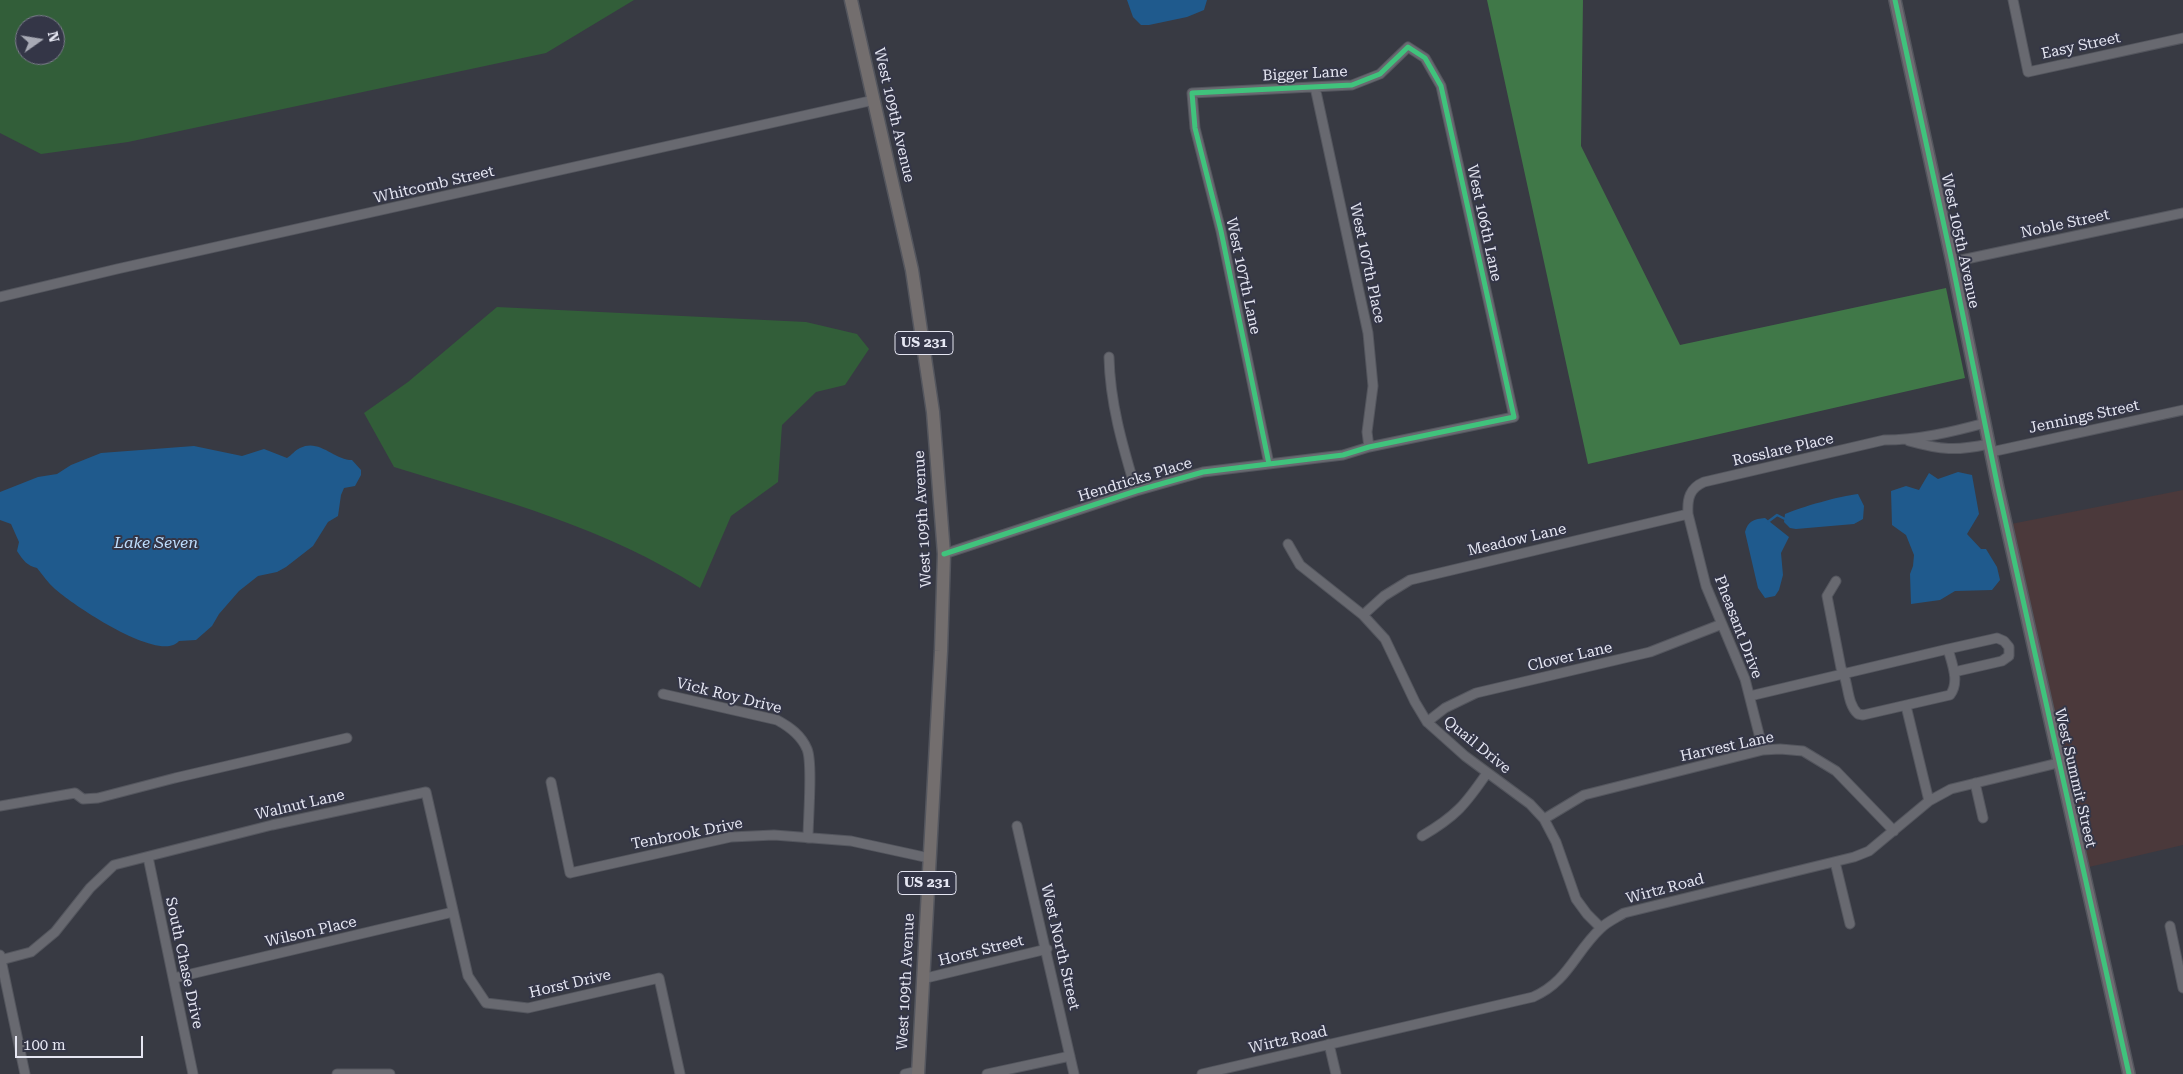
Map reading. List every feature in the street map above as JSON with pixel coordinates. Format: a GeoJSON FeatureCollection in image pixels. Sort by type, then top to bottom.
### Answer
{"type":"FeatureCollection","features":[{"type":"Feature","properties":{"kind":"main road","name":"West 109th Avenue"},"geometry":{"type":"LineString","coordinates":[[851,0],[912,270],[924,341],[934,430],[944,554],[929,858],[914,1073]]}},
{"type":"Feature","properties":{"kind":"street","name":"West 105th Avenue"},"geometry":{"type":"LineString","coordinates":[[1895,0],[1952,262],[1998,488]]}},
{"type":"Feature","properties":{"kind":"street","name":"Easy Street"},"geometry":{"type":"LineString","coordinates":[[2013,0],[2028,72],[2183,38]]}},
{"type":"Feature","properties":{"kind":"street","name":"Bigger Lane"},"geometry":{"type":"LineString","coordinates":[[1192,93],[1352,85],[1380,74],[1408,47]]}},
{"type":"Feature","properties":{"kind":"street","name":"West 106th Lane"},"geometry":{"type":"LineString","coordinates":[[1408,47],[1425,58],[1441,86],[1514,417]]}},
{"type":"Feature","properties":{"kind":"street","name":"West 107th Place"},"geometry":{"type":"LineString","coordinates":[[1315,87],[1368,333],[1373,386],[1367,432],[1369,447]]}},
{"type":"Feature","properties":{"kind":"street","name":"West 107th Lane"},"geometry":{"type":"LineString","coordinates":[[1192,93],[1195,128],[1221,231],[1269,464]]}},
{"type":"Feature","properties":{"kind":"street","name":"Whitcomb Street"},"geometry":{"type":"LineString","coordinates":[[0,297],[117,269],[874,100]]}},
{"type":"Feature","properties":{"kind":"street","name":"Noble Street"},"geometry":{"type":"LineString","coordinates":[[1952,262],[2183,213]]}},
{"type":"Feature","properties":{"kind":"street"},"geometry":{"type":"LineString","coordinates":[[1109,357],[1110,381],[1118,429],[1136,491]]}},
{"type":"Feature","properties":{"kind":"street","name":"Jennings Street"},"geometry":{"type":"LineString","coordinates":[[1990,448],[2183,410]]}},
{"type":"Feature","properties":{"kind":"street","name":"Hendricks Place"},"geometry":{"type":"LineString","coordinates":[[944,554],[1136,491],[1202,472],[1343,455],[1369,447],[1514,417]]}},
{"type":"Feature","properties":{"kind":"street","name":"Rosslare Place"},"geometry":{"type":"LineString","coordinates":[[1688,514],[1687,502],[1690,494],[1696,486],[1704,482],[1884,440],[1906,440],[1952,432],[1985,423]]}},
{"type":"Feature","properties":{"kind":"street","name":"Rosslare Place"},"geometry":{"type":"LineString","coordinates":[[1906,440],[1934,448],[1962,450],[1990,448]]}},
{"type":"Feature","properties":{"kind":"street","name":"West Summit Street"},"geometry":{"type":"LineString","coordinates":[[1998,488],[2129,1074]]}},
{"type":"Feature","properties":{"kind":"street","name":"Meadow Lane"},"geometry":{"type":"LineString","coordinates":[[1363,615],[1384,596],[1410,580],[1688,514]]}},
{"type":"Feature","properties":{"kind":"street","name":"Pheasant Drive"},"geometry":{"type":"LineString","coordinates":[[1688,514],[1706,586],[1745,679],[1763,750]]}},
{"type":"Feature","properties":{"kind":"street","name":"Quail Drive"},"geometry":{"type":"LineString","coordinates":[[1288,544],[1300,565],[1363,615],[1385,638],[1415,702],[1427,722],[1444,740],[1530,804],[1544,819],[1556,842],[1576,899],[1601,928]]}},
{"type":"Feature","properties":{"kind":"street"},"geometry":{"type":"LineString","coordinates":[[1836,581],[1827,596],[1841,668],[1845,674],[1851,703],[1858,714],[1864,715],[1950,695],[1956,683],[1948,649]]}},
{"type":"Feature","properties":{"kind":"street","name":"Clover Lane"},"geometry":{"type":"LineString","coordinates":[[1427,722],[1445,708],[1476,693],[1650,652],[1722,624]]}},
{"type":"Feature","properties":{"kind":"street"},"geometry":{"type":"LineString","coordinates":[[1750,696],[1997,638],[2004,641],[2009,647],[2009,656],[2002,661],[1954,672]]}},
{"type":"Feature","properties":{"kind":"street","name":"Vick Roy Drive"},"geometry":{"type":"LineString","coordinates":[[663,694],[777,720],[789,726],[802,740],[809,756],[808,838]]}},
{"type":"Feature","properties":{"kind":"street"},"geometry":{"type":"LineString","coordinates":[[1906,706],[1929,800]]}},
{"type":"Feature","properties":{"kind":"street"},"geometry":{"type":"LineString","coordinates":[[0,806],[75,793],[83,799],[98,798],[347,738]]}},
{"type":"Feature","properties":{"kind":"street","name":"Harvest Lane"},"geometry":{"type":"LineString","coordinates":[[1544,819],[1584,795],[1763,750],[1780,749],[1803,751],[1836,771],[1894,831]]}},
{"type":"Feature","properties":{"kind":"street","name":"Wirtz Road"},"geometry":{"type":"LineString","coordinates":[[1203,1074],[1540,994],[1559,981],[1601,928],[1624,913],[1643,906],[1835,862],[1869,851],[1929,800],[1951,789],[2058,763]]}},
{"type":"Feature","properties":{"kind":"street"},"geometry":{"type":"LineString","coordinates":[[1422,836],[1445,822],[1466,804],[1487,773]]}},
{"type":"Feature","properties":{"kind":"street","name":"Tenbrook Drive"},"geometry":{"type":"LineString","coordinates":[[551,782],[570,873],[731,837],[774,835],[851,840],[929,858]]}},
{"type":"Feature","properties":{"kind":"street"},"geometry":{"type":"LineString","coordinates":[[1975,783],[1983,818]]}},
{"type":"Feature","properties":{"kind":"street","name":"Walnut Lane"},"geometry":{"type":"LineString","coordinates":[[0,958],[31,952],[55,932],[90,888],[114,865],[272,825],[426,792],[468,976],[486,1003]]}},
{"type":"Feature","properties":{"kind":"street","name":"West North Street"},"geometry":{"type":"LineString","coordinates":[[1017,826],[1074,1074]]}},
{"type":"Feature","properties":{"kind":"street","name":"South Chase Drive"},"geometry":{"type":"LineString","coordinates":[[148,857],[193,1074]]}},
{"type":"Feature","properties":{"kind":"street"},"geometry":{"type":"LineString","coordinates":[[1835,862],[1850,924]]}},
{"type":"Feature","properties":{"kind":"street","name":"Wilson Place"},"geometry":{"type":"LineString","coordinates":[[174,978],[454,912]]}},
{"type":"Feature","properties":{"kind":"street"},"geometry":{"type":"LineString","coordinates":[[2170,926],[2183,988]]}},
{"type":"Feature","properties":{"kind":"street","name":"Horst Street"},"geometry":{"type":"LineString","coordinates":[[922,979],[1046,948]]}},
{"type":"Feature","properties":{"kind":"street"},"geometry":{"type":"LineString","coordinates":[[0,958],[25,1074]]}},
{"type":"Feature","properties":{"kind":"street","name":"Horst Drive"},"geometry":{"type":"LineString","coordinates":[[486,1003],[528,1008],[659,978],[680,1074]]}},
{"type":"Feature","properties":{"kind":"street"},"geometry":{"type":"LineString","coordinates":[[1329,1044],[1336,1074]]}},
{"type":"Feature","properties":{"kind":"street"},"geometry":{"type":"LineString","coordinates":[[987,1074],[1070,1056]]}},
{"type":"Feature","properties":{"kind":"street"},"geometry":{"type":"LineString","coordinates":[[337,1074],[390,1074]]}},
{"type":"Feature","properties":{"kind":"shaded area"},"geometry":{"type":"Polygon","coordinates":[[[2183,490],[2183,845],[2089,867],[2011,524],[2183,490]]]}},
{"type":"Feature","properties":{"kind":"green space"},"geometry":{"type":"Polygon","coordinates":[[[0,0],[634,0],[546,53],[128,142],[41,154],[0,133],[0,0]]]}},
{"type":"Feature","properties":{"kind":"green space"},"geometry":{"type":"Polygon","coordinates":[[[1487,0],[1583,0],[1581,146],[1680,345],[1946,288],[1965,378],[1588,464],[1487,0]]]}},
{"type":"Feature","properties":{"kind":"green space"},"geometry":{"type":"Polygon","coordinates":[[[497,307],[806,322],[857,334],[869,349],[845,385],[816,392],[782,425],[778,482],[731,516],[700,588],[628,548],[590,532],[552,517],[394,467],[364,413],[408,382],[497,307]]]}},
{"type":"Feature","properties":{"kind":"water"},"geometry":{"type":"Polygon","coordinates":[[[1127,0],[1207,0],[1204,10],[1187,17],[1141,25],[1133,17],[1127,0]]]}},
{"type":"Feature","properties":{"kind":"water","name":"Lake Seven"},"geometry":{"type":"Polygon","coordinates":[[[194,446],[242,456],[264,449],[287,458],[300,448],[314,446],[320,447],[339,457],[352,460],[361,470],[361,475],[355,486],[344,488],[338,516],[328,522],[313,546],[286,567],[277,572],[258,576],[239,591],[219,614],[212,626],[196,640],[179,641],[169,646],[154,645],[136,639],[97,619],[52,587],[37,568],[30,566],[26,562],[17,551],[19,542],[11,524],[0,520],[0,492],[38,477],[57,474],[71,465],[101,453],[194,446]]]}},
{"type":"Feature","properties":{"kind":"water"},"geometry":{"type":"Polygon","coordinates":[[[1958,472],[1972,475],[1979,514],[1967,534],[1981,549],[1986,549],[1997,567],[2000,580],[1992,590],[1955,591],[1940,600],[1911,604],[1910,574],[1914,555],[1906,535],[1892,525],[1891,491],[1906,486],[1919,490],[1929,473],[1938,479],[1958,472]]]}},
{"type":"Feature","properties":{"kind":"water"},"geometry":{"type":"Polygon","coordinates":[[[1858,494],[1864,506],[1863,519],[1854,524],[1796,529],[1790,528],[1784,522],[1785,514],[1792,511],[1831,499],[1858,494]]]}},
{"type":"Feature","properties":{"kind":"water"},"geometry":{"type":"Polygon","coordinates":[[[1765,518],[1789,537],[1781,553],[1783,575],[1779,590],[1775,596],[1765,598],[1758,588],[1745,532],[1752,521],[1765,518]]]}},
{"type":"Feature","properties":{"kind":"waterway"},"geometry":{"type":"LineString","coordinates":[[1769,521],[1777,515],[1785,519]]}},
{"type":"Feature","properties":{"kind":"cycle path"},"geometry":{"type":"LineString","coordinates":[[1895,0],[1952,262],[1998,488],[2129,1074]]}},
{"type":"Feature","properties":{"kind":"cycle path"},"geometry":{"type":"LineString","coordinates":[[944,554],[1136,491],[1203,472],[1343,455],[1369,447],[1514,417],[1441,86],[1425,58],[1408,47],[1380,74],[1352,85],[1192,93],[1195,128],[1221,231],[1269,464]]}}]}
